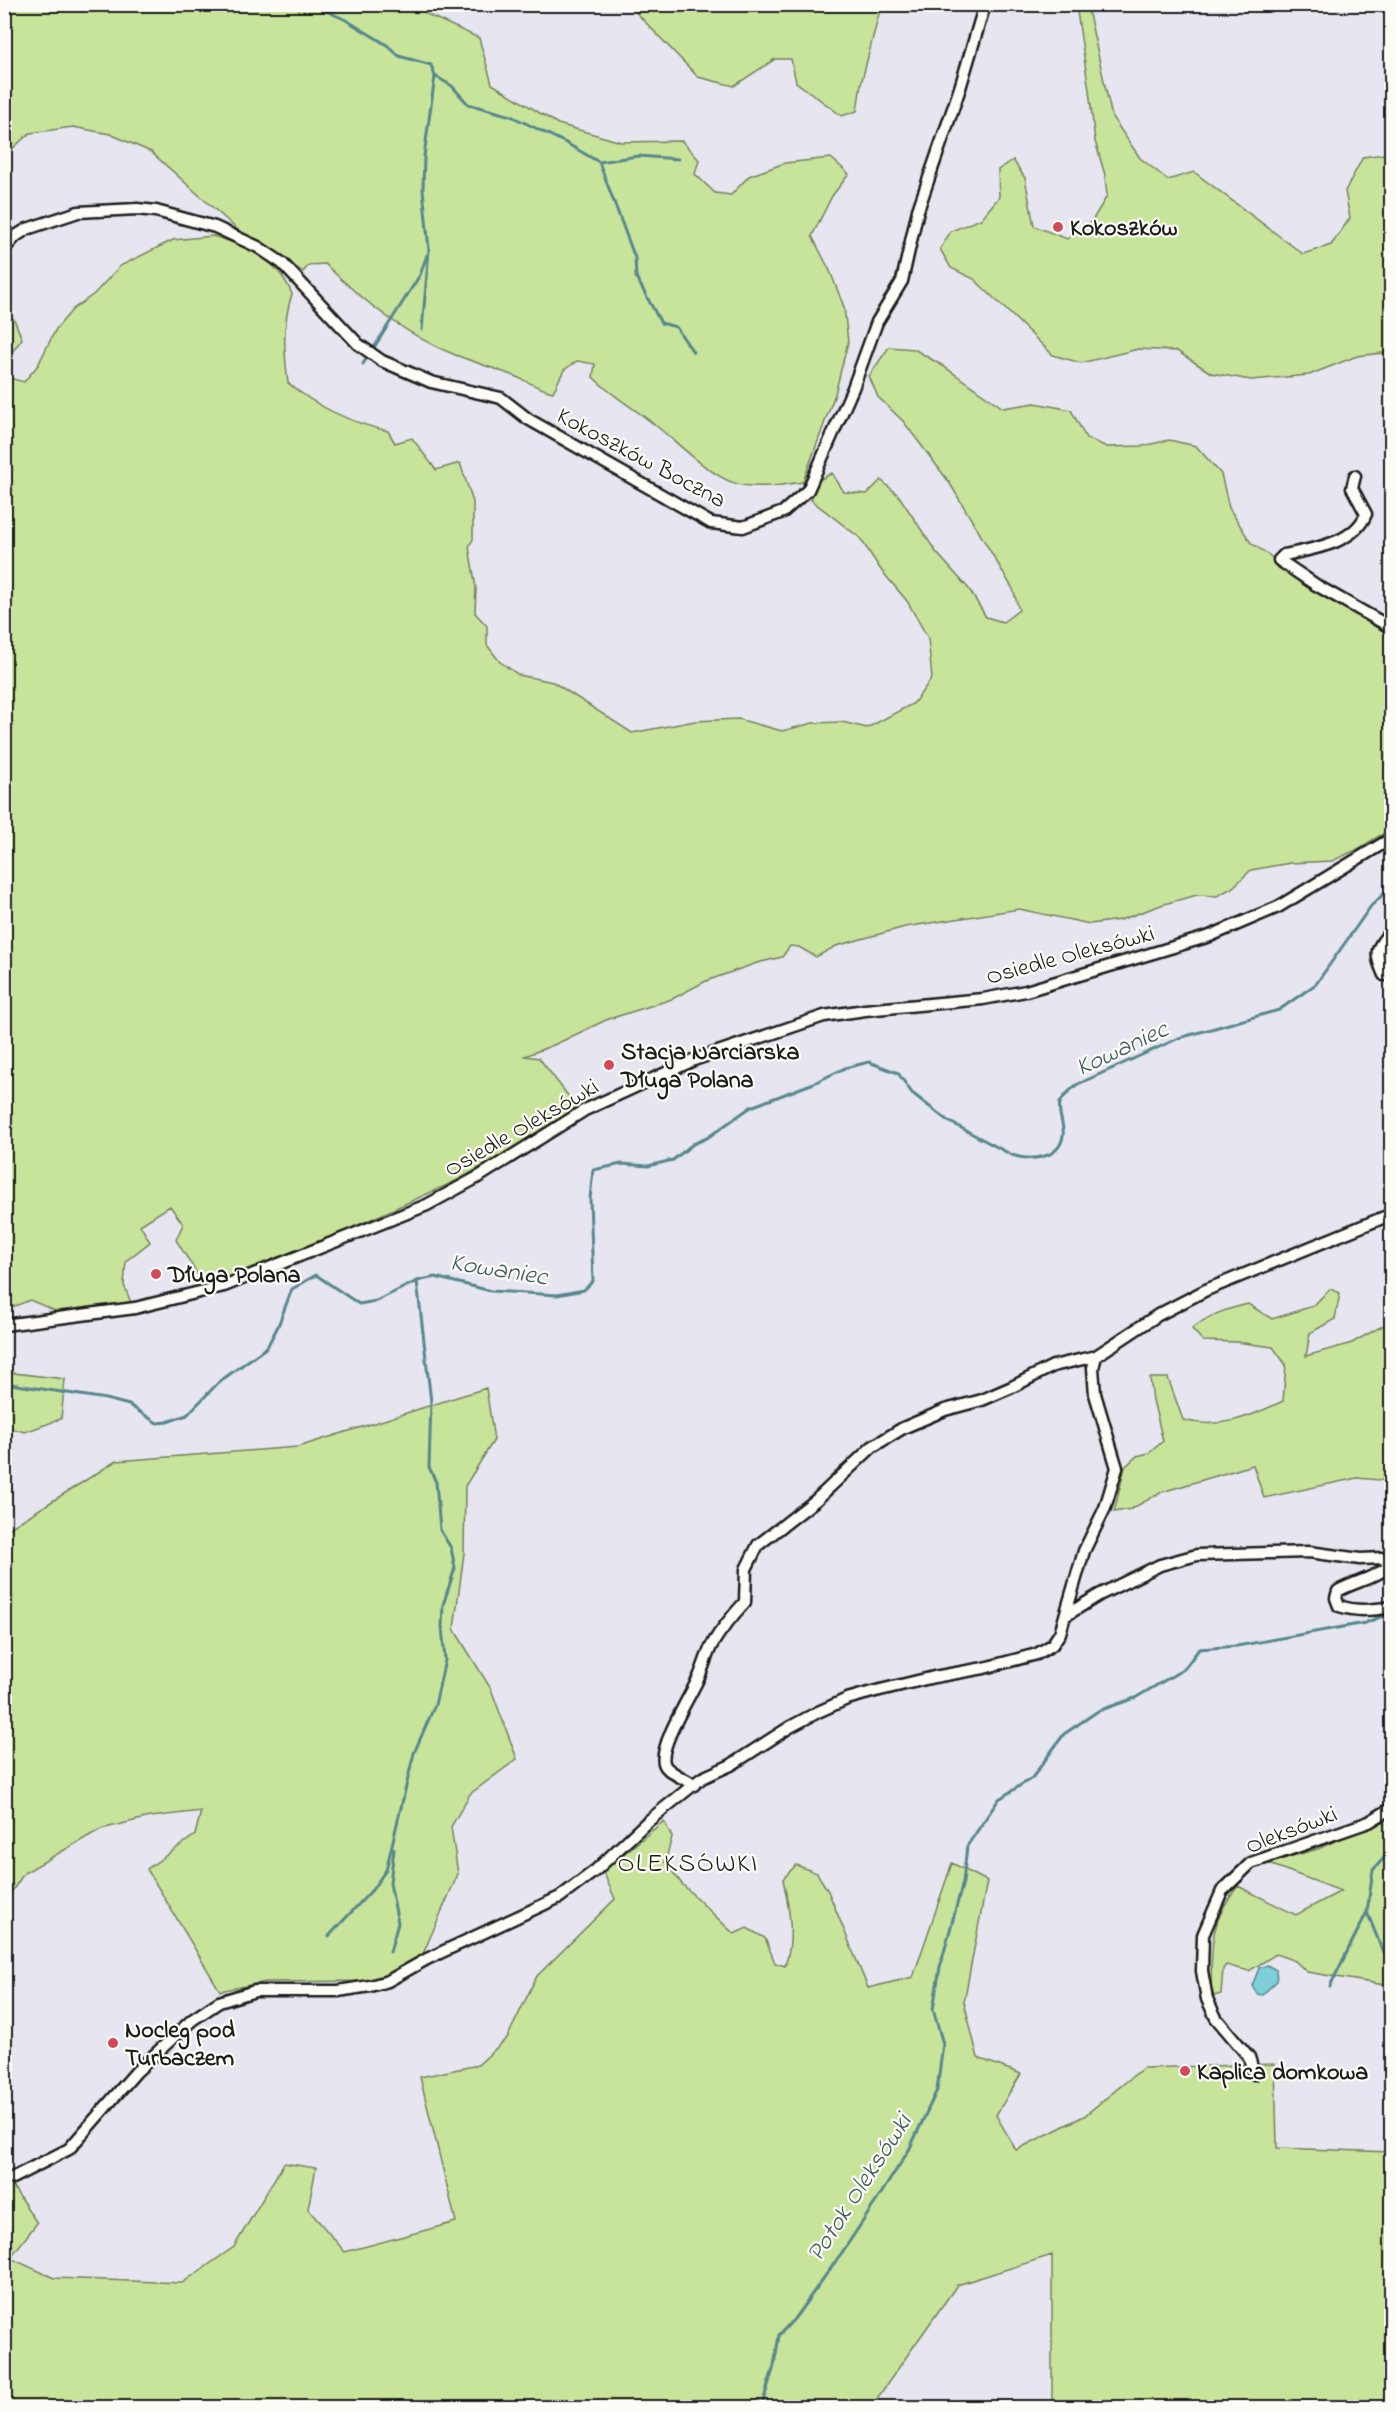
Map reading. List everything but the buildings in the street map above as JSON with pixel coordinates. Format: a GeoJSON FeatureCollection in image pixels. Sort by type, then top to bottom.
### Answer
{"type":"FeatureCollection","features":[{"type":"Feature","properties":{"kind":"street","name":"Kokoszków Boczna"},"geometry":{"type":"LineString","coordinates":[[4,249],[16,236],[27,229],[78,212],[136,209],[156,211],[215,227],[258,247],[282,263],[358,344],[382,361],[431,382],[501,398],[537,425],[711,524],[743,527],[783,512],[808,490],[853,388],[877,322],[902,281],[918,210],[960,88],[985,4]]}},
{"type":"Feature","properties":{"kind":"street"},"geometry":{"type":"LineString","coordinates":[[1355,476],[1352,488],[1366,514],[1358,527],[1330,544],[1284,555],[1279,560],[1316,585],[1392,628]]}},
{"type":"Feature","properties":{"kind":"street","name":"Osiedle Oleksówki"},"geometry":{"type":"LineString","coordinates":[[4,1325],[135,1308],[224,1286],[427,1205],[480,1176],[585,1110],[694,1060],[824,1016],[983,999],[1026,991],[1210,936],[1278,907],[1392,838]]}},
{"type":"Feature","properties":{"kind":"street"},"geometry":{"type":"LineString","coordinates":[[1384,975],[1376,957],[1378,947],[1392,930]]}},
{"type":"Feature","properties":{"kind":"street"},"geometry":{"type":"LineString","coordinates":[[694,1785],[667,1769],[663,1762],[666,1747],[712,1644],[730,1618],[745,1602],[746,1569],[758,1545],[816,1500],[872,1447],[903,1428],[945,1410],[982,1400],[1012,1388],[1053,1366],[1096,1356],[1158,1315],[1206,1290],[1392,1214]]}},
{"type":"Feature","properties":{"kind":"street"},"geometry":{"type":"LineString","coordinates":[[12,2178],[69,2149],[136,2072],[192,2020],[219,2002],[255,1991],[338,1990],[388,1981],[427,1959],[560,1897],[596,1870],[647,1822],[702,1778],[731,1765],[790,1727],[847,1699],[1037,1654],[1052,1645],[1060,1633],[1084,1551],[1105,1508],[1117,1468],[1095,1394],[1093,1368],[1096,1356]]}},
{"type":"Feature","properties":{"kind":"street"},"geometry":{"type":"LineString","coordinates":[[1065,1616],[1099,1595],[1160,1565],[1197,1555],[1309,1552],[1360,1559],[1383,1558],[1387,1562],[1387,1568],[1379,1574],[1352,1583],[1338,1591],[1336,1599],[1339,1606],[1350,1610],[1388,1608]]}},
{"type":"Feature","properties":{"kind":"street","name":"Oleksówki"},"geometry":{"type":"LineString","coordinates":[[1254,2074],[1249,2057],[1216,2018],[1207,1999],[1202,1971],[1203,1935],[1222,1891],[1251,1863],[1369,1822],[1392,1808]]}},
{"type":"Feature","properties":{"kind":"green space"},"geometry":{"type":"Polygon","coordinates":[[[5,5],[418,5],[426,14],[479,38],[492,84],[558,124],[621,142],[682,141],[699,160],[695,174],[715,193],[731,195],[749,176],[785,163],[831,158],[849,174],[832,196],[812,236],[830,271],[844,307],[848,342],[835,394],[803,482],[750,486],[724,479],[703,465],[593,377],[595,364],[577,361],[564,370],[553,392],[435,346],[401,327],[354,291],[325,264],[309,265],[303,272],[267,246],[239,231],[151,152],[110,134],[73,127],[30,133],[5,155],[5,5]]]}},
{"type":"Feature","properties":{"kind":"green space"},"geometry":{"type":"Polygon","coordinates":[[[629,5],[881,6],[861,84],[857,111],[842,116],[796,82],[791,59],[775,59],[734,86],[698,77],[629,5]]]}},
{"type":"Feature","properties":{"kind":"green space"},"geometry":{"type":"Polygon","coordinates":[[[1076,5],[1087,5],[1112,117],[1140,158],[1168,180],[1194,172],[1303,254],[1331,245],[1350,218],[1345,191],[1363,157],[1391,153],[1391,352],[1357,356],[1309,375],[1251,380],[1211,373],[1177,351],[1138,349],[1081,363],[1053,355],[974,279],[951,268],[940,249],[951,231],[981,219],[999,197],[998,170],[1013,160],[1025,178],[1034,226],[1067,239],[1092,221],[1107,196],[1105,175],[1095,141],[1076,5]]]}},
{"type":"Feature","properties":{"kind":"green space"},"geometry":{"type":"Polygon","coordinates":[[[213,236],[238,244],[260,256],[279,272],[286,282],[292,294],[285,338],[288,383],[311,400],[335,413],[361,424],[388,431],[395,443],[412,438],[436,470],[460,463],[473,502],[473,539],[469,547],[476,588],[475,613],[487,626],[487,645],[500,662],[519,675],[553,682],[632,733],[695,721],[738,719],[782,731],[813,723],[842,722],[867,728],[914,703],[932,678],[928,638],[907,601],[881,570],[860,538],[811,500],[817,481],[832,473],[844,492],[867,494],[881,480],[899,496],[936,552],[969,589],[986,617],[1003,622],[1019,610],[1013,589],[949,482],[903,421],[878,397],[869,376],[889,347],[914,349],[943,366],[1003,408],[1035,403],[1071,410],[1086,438],[1107,447],[1143,446],[1169,440],[1196,446],[1221,474],[1229,508],[1251,543],[1269,555],[1294,578],[1391,636],[1391,829],[1332,861],[1290,863],[1251,870],[1232,888],[1217,896],[1197,895],[1120,920],[1090,924],[1019,909],[905,927],[836,946],[816,957],[799,947],[790,946],[782,957],[757,963],[706,981],[672,999],[606,1020],[525,1056],[539,1058],[580,1111],[458,1180],[336,1235],[205,1286],[176,1240],[183,1224],[170,1206],[140,1225],[150,1242],[126,1261],[124,1285],[131,1303],[58,1312],[30,1300],[5,1310],[5,315],[14,319],[22,339],[6,360],[9,378],[24,382],[38,365],[56,329],[73,309],[94,294],[120,266],[173,240],[213,236]]]}},
{"type":"Feature","properties":{"kind":"green space"},"geometry":{"type":"Polygon","coordinates":[[[1330,1289],[1340,1293],[1335,1319],[1310,1333],[1306,1356],[1352,1343],[1391,1321],[1391,1481],[1357,1478],[1264,1498],[1253,1465],[1162,1492],[1131,1509],[1114,1512],[1125,1467],[1137,1456],[1149,1453],[1163,1441],[1150,1378],[1168,1378],[1183,1420],[1197,1423],[1222,1423],[1247,1417],[1283,1401],[1286,1365],[1273,1347],[1236,1342],[1203,1341],[1192,1329],[1218,1313],[1248,1304],[1272,1319],[1313,1306],[1330,1289]]]}},
{"type":"Feature","properties":{"kind":"green space"},"geometry":{"type":"Polygon","coordinates":[[[5,1372],[65,1379],[61,1419],[25,1432],[5,1427],[5,1372]]]}},
{"type":"Feature","properties":{"kind":"green space"},"geometry":{"type":"Polygon","coordinates":[[[486,1388],[494,1440],[465,1486],[464,1553],[454,1629],[491,1689],[517,1759],[470,1794],[451,1827],[458,1874],[422,1956],[387,1976],[365,1981],[266,1982],[220,1991],[147,1869],[195,1835],[201,1811],[150,1817],[101,1829],[24,1873],[5,1902],[5,1531],[116,1461],[298,1447],[486,1388]]]}},
{"type":"Feature","properties":{"kind":"green space"},"geometry":{"type":"Polygon","coordinates":[[[1391,1814],[1391,1986],[1307,1972],[1295,1961],[1276,1954],[1249,1971],[1226,1965],[1223,1969],[1221,1994],[1211,1997],[1213,1938],[1221,1913],[1238,1886],[1296,1915],[1341,1891],[1267,1863],[1318,1849],[1391,1814]]]}},
{"type":"Feature","properties":{"kind":"green space"},"geometry":{"type":"Polygon","coordinates":[[[664,1821],[672,1837],[665,1862],[682,1884],[734,1934],[747,1928],[765,1938],[775,1963],[785,1966],[790,1944],[789,1912],[783,1879],[796,1865],[817,1873],[828,1891],[868,1988],[913,1977],[952,1863],[987,1881],[964,2002],[978,2058],[1021,2074],[996,2115],[1016,2150],[1084,2116],[1143,2068],[1275,2064],[1277,2148],[1391,2152],[1391,2407],[1052,2407],[1052,2255],[957,2285],[871,2407],[5,2407],[4,2173],[37,2223],[10,2258],[54,2278],[182,2283],[234,2247],[284,2163],[316,2168],[308,2209],[345,2252],[456,2222],[420,2077],[478,2065],[507,2038],[537,1976],[615,1899],[603,1871],[664,1821]]]}},
{"type":"Feature","properties":{"kind":"water"},"geometry":{"type":"Polygon","coordinates":[[[1267,1965],[1276,1970],[1277,1981],[1262,1995],[1257,1994],[1252,1986],[1259,1968],[1267,1965]]]}},
{"type":"Feature","properties":{"kind":"waterway","name":"Kokoszków"},"geometry":{"type":"LineString","coordinates":[[311,4],[346,20],[387,45],[399,56],[431,65],[435,76],[452,86],[468,104],[511,116],[599,162],[635,258],[636,277],[661,323],[676,327],[693,352]]}},
{"type":"Feature","properties":{"kind":"waterway"},"geometry":{"type":"LineString","coordinates":[[422,330],[429,250],[423,189],[424,156],[435,76]]}},
{"type":"Feature","properties":{"kind":"waterway"},"geometry":{"type":"LineString","coordinates":[[599,162],[638,156],[678,159]]}},
{"type":"Feature","properties":{"kind":"waterway"},"geometry":{"type":"LineString","coordinates":[[373,349],[420,275],[427,255]]}},
{"type":"Feature","properties":{"kind":"waterway"},"geometry":{"type":"LineString","coordinates":[[363,364],[368,356]]}},
{"type":"Feature","properties":{"kind":"waterway","name":"Kowaniec"},"geometry":{"type":"LineString","coordinates":[[4,1383],[106,1399],[129,1405],[157,1423],[167,1422],[187,1415],[219,1382],[267,1347],[292,1289],[316,1275],[359,1304],[376,1301],[417,1281],[435,1277],[491,1291],[557,1295],[584,1290],[593,1281],[590,1199],[593,1170],[622,1164],[648,1166],[673,1160],[693,1144],[707,1138],[751,1107],[814,1083],[845,1068],[869,1062],[898,1073],[912,1093],[948,1121],[1012,1155],[1027,1158],[1042,1157],[1056,1150],[1060,1144],[1063,1136],[1060,1103],[1076,1085],[1179,1038],[1279,1010],[1316,984],[1371,906],[1392,886]]}},
{"type":"Feature","properties":{"kind":"waterway"},"geometry":{"type":"LineString","coordinates":[[329,1936],[372,1890],[386,1870],[414,1753],[435,1705],[445,1660],[443,1605],[455,1568],[451,1548],[440,1530],[436,1482],[429,1467],[431,1402],[417,1281]]}},
{"type":"Feature","properties":{"kind":"waterway","name":"Potok Oleksówki"},"geometry":{"type":"LineString","coordinates":[[761,2408],[774,2366],[779,2335],[794,2319],[877,2200],[909,2150],[937,2090],[943,2044],[933,2009],[940,1967],[963,1882],[967,1846],[999,1799],[1032,1778],[1064,1734],[1098,1711],[1135,1698],[1184,1669],[1199,1649],[1237,1646],[1365,1623],[1383,1616],[1386,1611]]}},
{"type":"Feature","properties":{"kind":"waterway"},"geometry":{"type":"LineString","coordinates":[[390,1952],[398,1923],[390,1883],[394,1849]]}},
{"type":"Feature","properties":{"kind":"waterway"},"geometry":{"type":"LineString","coordinates":[[1330,1986],[1367,1912],[1373,1870],[1392,1849]]}},
{"type":"Feature","properties":{"kind":"waterway"},"geometry":{"type":"LineString","coordinates":[[1367,1912],[1383,1952]]}},
{"type":"Feature","properties":{"kind":"place","name":"Kokoszków"},"geometry":{"type":"Point","coordinates":[1058,227]}},
{"type":"Feature","properties":{"kind":"place","name":"Stacja Narciarska Długa Polana"},"geometry":{"type":"Point","coordinates":[609,1065]}},
{"type":"Feature","properties":{"kind":"place","name":"Długa Polana"},"geometry":{"type":"Point","coordinates":[156,1274]}},
{"type":"Feature","properties":{"kind":"place","name":"Nocleg pod Turbaczem"},"geometry":{"type":"Point","coordinates":[113,2043]}},
{"type":"Feature","properties":{"kind":"place","name":"Kaplica domkowa"},"geometry":{"type":"Point","coordinates":[1185,2071]}},
{"type":"Feature","properties":{"kind":"district","name":"OLEKSÓWKI"},"geometry":{"type":"Point","coordinates":[688,1862]}}]}
